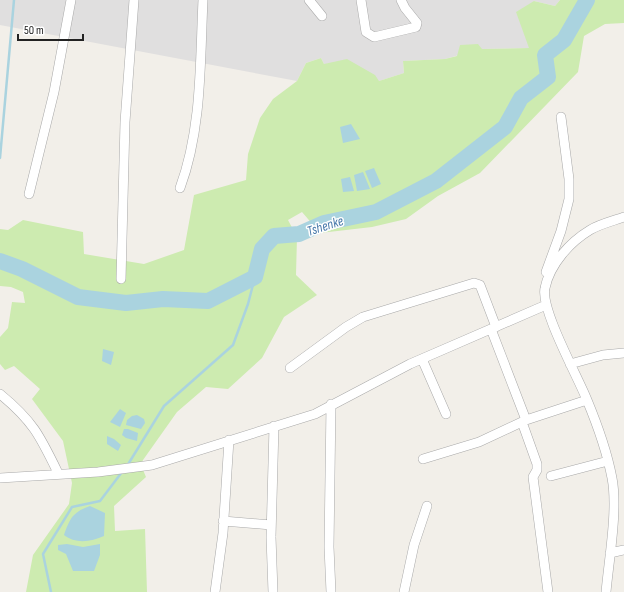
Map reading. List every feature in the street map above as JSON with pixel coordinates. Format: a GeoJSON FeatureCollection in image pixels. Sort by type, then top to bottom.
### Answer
{"type":"FeatureCollection","features":[{"type":"Feature","properties":{"kind":"street"},"geometry":{"type":"LineString","coordinates":[[29,194],[54,92],[71,0]]}},
{"type":"Feature","properties":{"kind":"street"},"geometry":{"type":"LineString","coordinates":[[121,279],[125,122],[134,0]]}},
{"type":"Feature","properties":{"kind":"street"},"geometry":{"type":"LineString","coordinates":[[180,188],[194,135],[203,0]]}},
{"type":"Feature","properties":{"kind":"street"},"geometry":{"type":"LineString","coordinates":[[309,0],[322,16]]}},
{"type":"Feature","properties":{"kind":"street"},"geometry":{"type":"LineString","coordinates":[[361,0],[366,32],[374,37],[416,27],[417,23],[405,8],[401,0]]}},
{"type":"Feature","properties":{"kind":"street"},"geometry":{"type":"LineString","coordinates":[[561,117],[569,180],[569,198],[562,226],[546,272],[544,290],[546,305],[570,364],[587,400],[608,461],[612,478],[614,505],[606,592]]}},
{"type":"Feature","properties":{"kind":"street"},"geometry":{"type":"LineString","coordinates":[[544,290],[556,263],[578,239],[592,229],[624,216]]}},
{"type":"Feature","properties":{"kind":"street"},"geometry":{"type":"LineString","coordinates":[[290,368],[340,331],[363,317],[474,283],[480,285],[537,464],[537,470],[533,477],[548,592]]}},
{"type":"Feature","properties":{"kind":"street"},"geometry":{"type":"LineString","coordinates":[[0,478],[58,473],[98,472],[152,465],[315,414],[331,404],[422,359],[546,305]]}},
{"type":"Feature","properties":{"kind":"street"},"geometry":{"type":"LineString","coordinates":[[570,364],[604,355],[624,353]]}},
{"type":"Feature","properties":{"kind":"street"},"geometry":{"type":"LineString","coordinates":[[422,359],[446,414]]}},
{"type":"Feature","properties":{"kind":"street"},"geometry":{"type":"LineString","coordinates":[[0,394],[22,413],[34,428],[58,473]]}},
{"type":"Feature","properties":{"kind":"street"},"geometry":{"type":"LineString","coordinates":[[423,459],[479,442],[524,421],[587,400]]}},
{"type":"Feature","properties":{"kind":"street"},"geometry":{"type":"LineString","coordinates":[[331,404],[329,522],[331,592]]}},
{"type":"Feature","properties":{"kind":"street"},"geometry":{"type":"LineString","coordinates":[[273,592],[271,525],[274,426]]}},
{"type":"Feature","properties":{"kind":"street"},"geometry":{"type":"LineString","coordinates":[[215,592],[223,522],[228,440]]}},
{"type":"Feature","properties":{"kind":"street"},"geometry":{"type":"LineString","coordinates":[[551,476],[608,461]]}},
{"type":"Feature","properties":{"kind":"street"},"geometry":{"type":"LineString","coordinates":[[404,592],[418,530],[427,506]]}},
{"type":"Feature","properties":{"kind":"street"},"geometry":{"type":"LineString","coordinates":[[223,522],[271,525]]}},
{"type":"Feature","properties":{"kind":"street"},"geometry":{"type":"LineString","coordinates":[[610,553],[624,550]]}},
{"type":"Feature","properties":{"kind":"shaded area"},"geometry":{"type":"Polygon","coordinates":[[[0,0],[560,0],[555,6],[534,1],[529,48],[481,49],[445,59],[403,61],[404,73],[379,81],[324,64],[321,58],[306,63],[297,81],[0,25],[0,0]]]}},
{"type":"Feature","properties":{"kind":"green space"},"geometry":{"type":"Polygon","coordinates":[[[560,0],[624,0],[624,23],[605,24],[584,36],[578,72],[480,173],[438,196],[406,219],[372,227],[320,233],[302,212],[288,220],[297,237],[296,275],[317,295],[284,317],[262,358],[228,389],[206,387],[177,412],[143,460],[141,465],[146,477],[114,506],[115,531],[145,529],[147,592],[26,592],[33,555],[69,504],[72,483],[63,441],[32,399],[40,389],[14,366],[5,370],[0,364],[0,337],[8,328],[12,302],[25,303],[23,292],[11,287],[0,286],[0,229],[8,230],[23,220],[83,232],[84,254],[144,264],[184,250],[194,195],[246,180],[248,154],[260,118],[273,99],[297,81],[306,63],[321,58],[324,64],[347,59],[375,75],[379,81],[404,73],[403,61],[445,59],[457,56],[460,45],[478,44],[482,49],[529,48],[516,12],[534,1],[555,6],[560,0]]]}},
{"type":"Feature","properties":{"kind":"water"},"geometry":{"type":"Polygon","coordinates":[[[351,124],[360,139],[343,143],[340,127],[351,124]]]}},
{"type":"Feature","properties":{"kind":"water"},"geometry":{"type":"Polygon","coordinates":[[[374,168],[381,184],[372,188],[365,171],[374,168]]]}},
{"type":"Feature","properties":{"kind":"water"},"geometry":{"type":"Polygon","coordinates":[[[363,172],[370,189],[357,191],[354,175],[363,172]]]}},
{"type":"Feature","properties":{"kind":"water"},"geometry":{"type":"Polygon","coordinates":[[[350,177],[354,191],[343,192],[341,179],[350,177]]]}},
{"type":"Feature","properties":{"kind":"water"},"geometry":{"type":"Polygon","coordinates":[[[103,349],[114,352],[111,365],[102,361],[103,349]]]}},
{"type":"Feature","properties":{"kind":"water"},"geometry":{"type":"Polygon","coordinates":[[[120,409],[126,413],[120,427],[110,422],[120,409]]]}},
{"type":"Feature","properties":{"kind":"water"},"geometry":{"type":"Polygon","coordinates":[[[137,415],[144,419],[145,423],[141,429],[126,425],[127,420],[132,416],[137,415]]]}},
{"type":"Feature","properties":{"kind":"water"},"geometry":{"type":"Polygon","coordinates":[[[124,429],[138,433],[137,441],[126,438],[122,435],[124,429]]]}},
{"type":"Feature","properties":{"kind":"water"},"geometry":{"type":"Polygon","coordinates":[[[107,436],[114,439],[121,445],[118,451],[107,444],[107,436]]]}},
{"type":"Feature","properties":{"kind":"water"},"geometry":{"type":"Polygon","coordinates":[[[90,506],[105,513],[104,536],[89,541],[78,541],[64,535],[73,516],[90,506]]]}},
{"type":"Feature","properties":{"kind":"water"},"geometry":{"type":"Polygon","coordinates":[[[67,544],[83,547],[100,544],[100,555],[94,571],[73,571],[66,554],[58,550],[58,545],[67,544]]]}},
{"type":"Feature","properties":{"kind":"waterway"},"geometry":{"type":"LineString","coordinates":[[0,158],[14,0]]}},
{"type":"Feature","properties":{"kind":"waterway","name":"Tshenke"},"geometry":{"type":"LineString","coordinates":[[0,261],[22,269],[78,297],[126,303],[163,299],[208,301],[255,277],[262,249],[274,236],[299,234],[324,223],[376,212],[436,181],[505,127],[521,98],[548,77],[545,55],[564,40],[587,0]]}},
{"type":"Feature","properties":{"kind":"waterway"},"geometry":{"type":"LineString","coordinates":[[127,466],[164,406],[233,345],[248,304],[255,277]]}},
{"type":"Feature","properties":{"kind":"waterway"},"geometry":{"type":"LineString","coordinates":[[51,592],[43,554],[72,507],[100,501],[122,472]]}}]}
